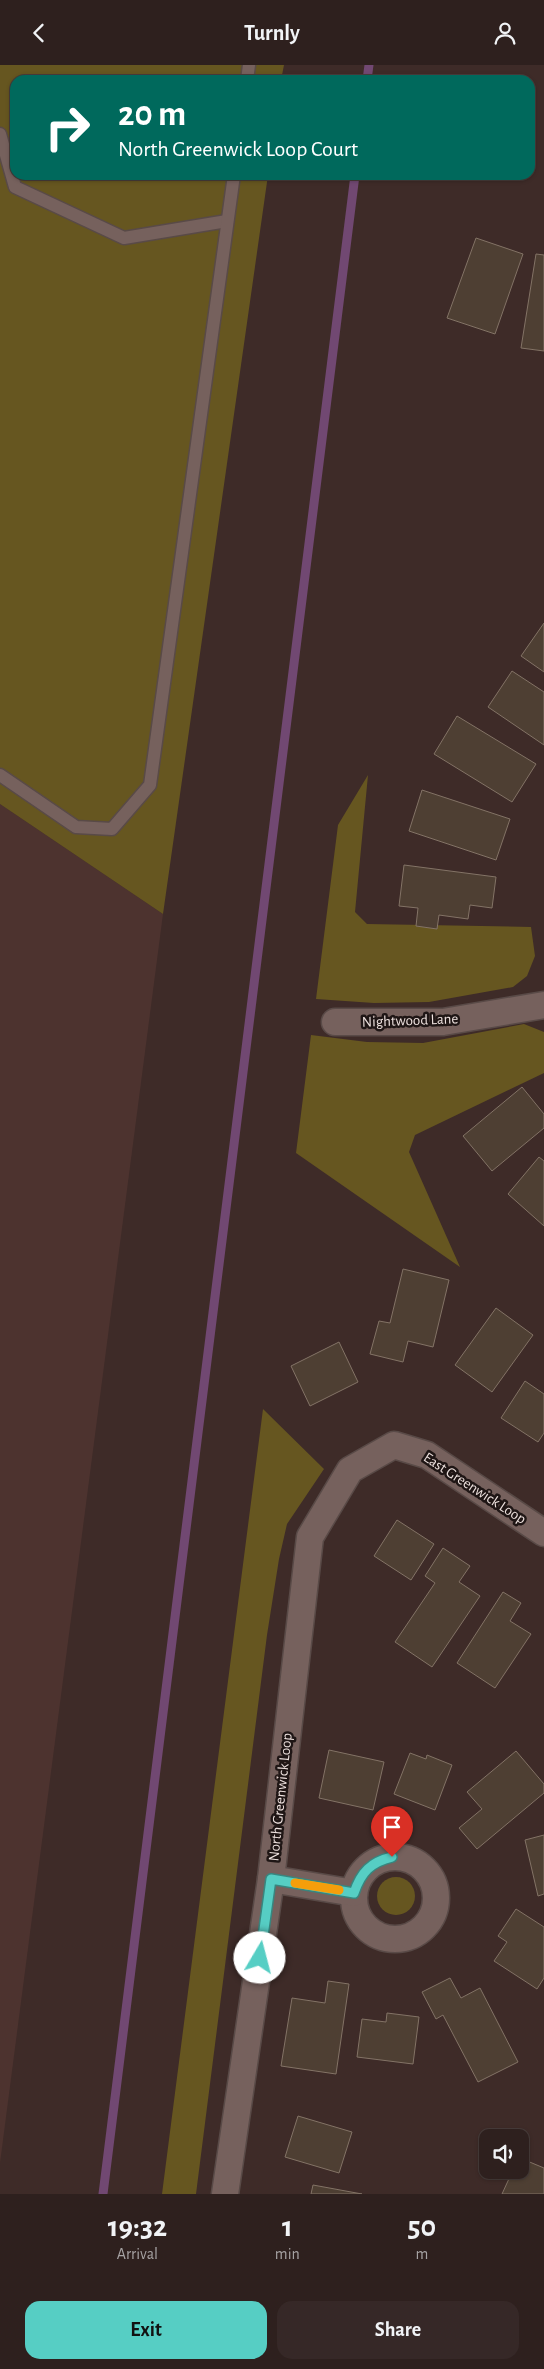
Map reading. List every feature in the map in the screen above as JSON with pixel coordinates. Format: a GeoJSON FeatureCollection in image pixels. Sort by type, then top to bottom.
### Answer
{"type":"FeatureCollection","features":[{"type":"Feature","properties":{"kind":"street","name":"Nightwood Lane"},"geometry":{"type":"LineString","coordinates":[[335,1022],[443,1022],[544,1005]]}},
{"type":"Feature","properties":{"kind":"street","name":"East Greenwick Loop"},"geometry":{"type":"LineString","coordinates":[[350,1470],[394,1445],[428,1455],[544,1533]]}},
{"type":"Feature","properties":{"kind":"street","name":"North Greenwick Loop"},"geometry":{"type":"LineString","coordinates":[[225,2194],[271,1879],[310,1537],[350,1470]]}},
{"type":"Feature","properties":{"kind":"street"},"geometry":{"type":"LineString","coordinates":[[271,1879],[354,1893]]}},
{"type":"Feature","properties":{"kind":"lane"},"geometry":{"type":"LineString","coordinates":[[0,134],[10,169]]}},
{"type":"Feature","properties":{"kind":"lane"},"geometry":{"type":"LineString","coordinates":[[13,180],[15,187],[124,238],[227,221]]}},
{"type":"Feature","properties":{"kind":"lane"},"geometry":{"type":"LineString","coordinates":[[0,775],[76,827],[112,829],[150,785],[233,180]]}},
{"type":"Feature","properties":{"kind":"shaded area"},"geometry":{"type":"Polygon","coordinates":[[[0,65],[284,65],[282,75],[10,75],[10,180],[267,180],[163,914],[0,804],[0,65]]]}},
{"type":"Feature","properties":{"kind":"shaded area"},"geometry":{"type":"Polygon","coordinates":[[[368,775],[355,912],[367,924],[531,927],[535,956],[527,976],[513,987],[429,1002],[374,1003],[316,999],[338,825],[368,775]]]}},
{"type":"Feature","properties":{"kind":"shaded area"},"geometry":{"type":"Polygon","coordinates":[[[0,804],[163,914],[0,2163],[0,804]]]}},
{"type":"Feature","properties":{"kind":"shaded area"},"geometry":{"type":"Polygon","coordinates":[[[524,1024],[544,1032],[544,1073],[415,1135],[409,1152],[460,1267],[296,1153],[311,1035],[367,1042],[423,1043],[524,1024]]]}},
{"type":"Feature","properties":{"kind":"shaded area"},"geometry":{"type":"Polygon","coordinates":[[[263,1409],[324,1469],[287,1524],[279,1559],[267,1635],[196,2194],[162,2194],[263,1409]]]}},
{"type":"Feature","properties":{"kind":"shaded area"},"geometry":{"type":"Polygon","coordinates":[[[396,1877],[409,1883],[415,1896],[409,1909],[396,1915],[383,1909],[377,1896],[383,1883],[396,1877]]]}},
{"type":"Feature","properties":{"kind":"building"},"geometry":{"type":"Polygon","coordinates":[[[476,238],[523,254],[495,334],[447,318],[476,238]]]}},
{"type":"Feature","properties":{"kind":"building"},"geometry":{"type":"Polygon","coordinates":[[[536,254],[544,255],[544,351],[521,348],[536,254]]]}},
{"type":"Feature","properties":{"kind":"building"},"geometry":{"type":"Polygon","coordinates":[[[544,623],[544,672],[521,656],[544,623]]]}},
{"type":"Feature","properties":{"kind":"building"},"geometry":{"type":"Polygon","coordinates":[[[512,671],[544,692],[544,745],[488,707],[512,671]]]}},
{"type":"Feature","properties":{"kind":"building"},"geometry":{"type":"Polygon","coordinates":[[[457,716],[536,764],[512,802],[434,754],[457,716]]]}},
{"type":"Feature","properties":{"kind":"building"},"geometry":{"type":"Polygon","coordinates":[[[422,790],[510,819],[496,860],[409,831],[422,790]]]}},
{"type":"Feature","properties":{"kind":"building"},"geometry":{"type":"Polygon","coordinates":[[[404,865],[496,877],[492,908],[470,905],[468,919],[439,915],[437,929],[416,926],[418,908],[399,906],[404,865]]]}},
{"type":"Feature","properties":{"kind":"building"},"geometry":{"type":"Polygon","coordinates":[[[522,1087],[544,1114],[544,1128],[492,1171],[463,1136],[522,1087]]]}},
{"type":"Feature","properties":{"kind":"building"},"geometry":{"type":"Polygon","coordinates":[[[539,1157],[544,1161],[544,1226],[508,1194],[539,1157]]]}},
{"type":"Feature","properties":{"kind":"building"},"geometry":{"type":"Polygon","coordinates":[[[403,1269],[449,1280],[433,1347],[408,1341],[403,1362],[370,1354],[379,1321],[390,1323],[403,1269]]]}},
{"type":"Feature","properties":{"kind":"building"},"geometry":{"type":"Polygon","coordinates":[[[496,1308],[533,1335],[492,1392],[455,1365],[496,1308]]]}},
{"type":"Feature","properties":{"kind":"building"},"geometry":{"type":"Polygon","coordinates":[[[339,1342],[358,1382],[310,1406],[291,1366],[339,1342]]]}},
{"type":"Feature","properties":{"kind":"building"},"geometry":{"type":"Polygon","coordinates":[[[525,1381],[544,1394],[544,1433],[538,1442],[501,1418],[525,1381]]]}},
{"type":"Feature","properties":{"kind":"building"},"geometry":{"type":"Polygon","coordinates":[[[397,1520],[434,1544],[411,1580],[374,1556],[397,1520]]]}},
{"type":"Feature","properties":{"kind":"building"},"geometry":{"type":"Polygon","coordinates":[[[443,1548],[470,1566],[459,1582],[480,1596],[432,1667],[395,1642],[435,1583],[425,1576],[443,1548]]]}},
{"type":"Feature","properties":{"kind":"building"},"geometry":{"type":"Polygon","coordinates":[[[503,1592],[521,1603],[510,1621],[531,1634],[495,1688],[457,1663],[503,1592]]]}},
{"type":"Feature","properties":{"kind":"building"},"geometry":{"type":"Polygon","coordinates":[[[329,1750],[384,1762],[373,1810],[319,1798],[329,1750]]]}},
{"type":"Feature","properties":{"kind":"building"},"geometry":{"type":"Polygon","coordinates":[[[516,1751],[544,1784],[544,1793],[477,1849],[459,1828],[482,1809],[467,1792],[516,1751]]]}},
{"type":"Feature","properties":{"kind":"building"},"geometry":{"type":"Polygon","coordinates":[[[410,1753],[426,1759],[427,1755],[452,1765],[435,1810],[394,1794],[410,1753]]]}},
{"type":"Feature","properties":{"kind":"building"},"geometry":{"type":"Polygon","coordinates":[[[544,1835],[544,1894],[538,1896],[525,1840],[544,1835]]]}},
{"type":"Feature","properties":{"kind":"building"},"geometry":{"type":"Polygon","coordinates":[[[516,1909],[544,1927],[544,1978],[537,1989],[494,1961],[507,1942],[498,1936],[516,1909]]]}},
{"type":"Feature","properties":{"kind":"building"},"geometry":{"type":"Polygon","coordinates":[[[450,1978],[461,1998],[480,1988],[518,2062],[478,2082],[443,2015],[436,2019],[422,1992],[450,1978]]]}},
{"type":"Feature","properties":{"kind":"building"},"geometry":{"type":"Polygon","coordinates":[[[328,1981],[349,1984],[336,2074],[281,2066],[292,1998],[325,2003],[328,1981]]]}},
{"type":"Feature","properties":{"kind":"building"},"geometry":{"type":"Polygon","coordinates":[[[387,2013],[419,2017],[413,2064],[357,2057],[362,2019],[386,2022],[387,2013]]]}},
{"type":"Feature","properties":{"kind":"building"},"geometry":{"type":"Polygon","coordinates":[[[298,2116],[352,2132],[339,2173],[285,2157],[298,2116]]]}},
{"type":"Feature","properties":{"kind":"building"},"geometry":{"type":"Polygon","coordinates":[[[529,2162],[544,2168],[544,2194],[502,2194],[509,2179],[529,2179],[529,2162]]]}},
{"type":"Feature","properties":{"kind":"building"},"geometry":{"type":"Polygon","coordinates":[[[313,2185],[362,2194],[311,2194],[313,2185]]]}},
{"type":"Feature","properties":{"kind":"waterway"},"geometry":{"type":"LineString","coordinates":[[368,75],[369,65]]}},
{"type":"Feature","properties":{"kind":"waterway"},"geometry":{"type":"LineString","coordinates":[[103,2194],[354,180]]}},
{"type":"Feature","properties":{"kind":"slow traffic"},"geometry":{"type":"LineString","coordinates":[[295,1883],[339,1890]]}},
{"type":"Feature","properties":{"kind":"route"},"geometry":{"type":"LineString","coordinates":[[260,1958],[271,1879],[354,1893],[358,1879],[367,1868],[379,1860],[392,1857]]}}]}
